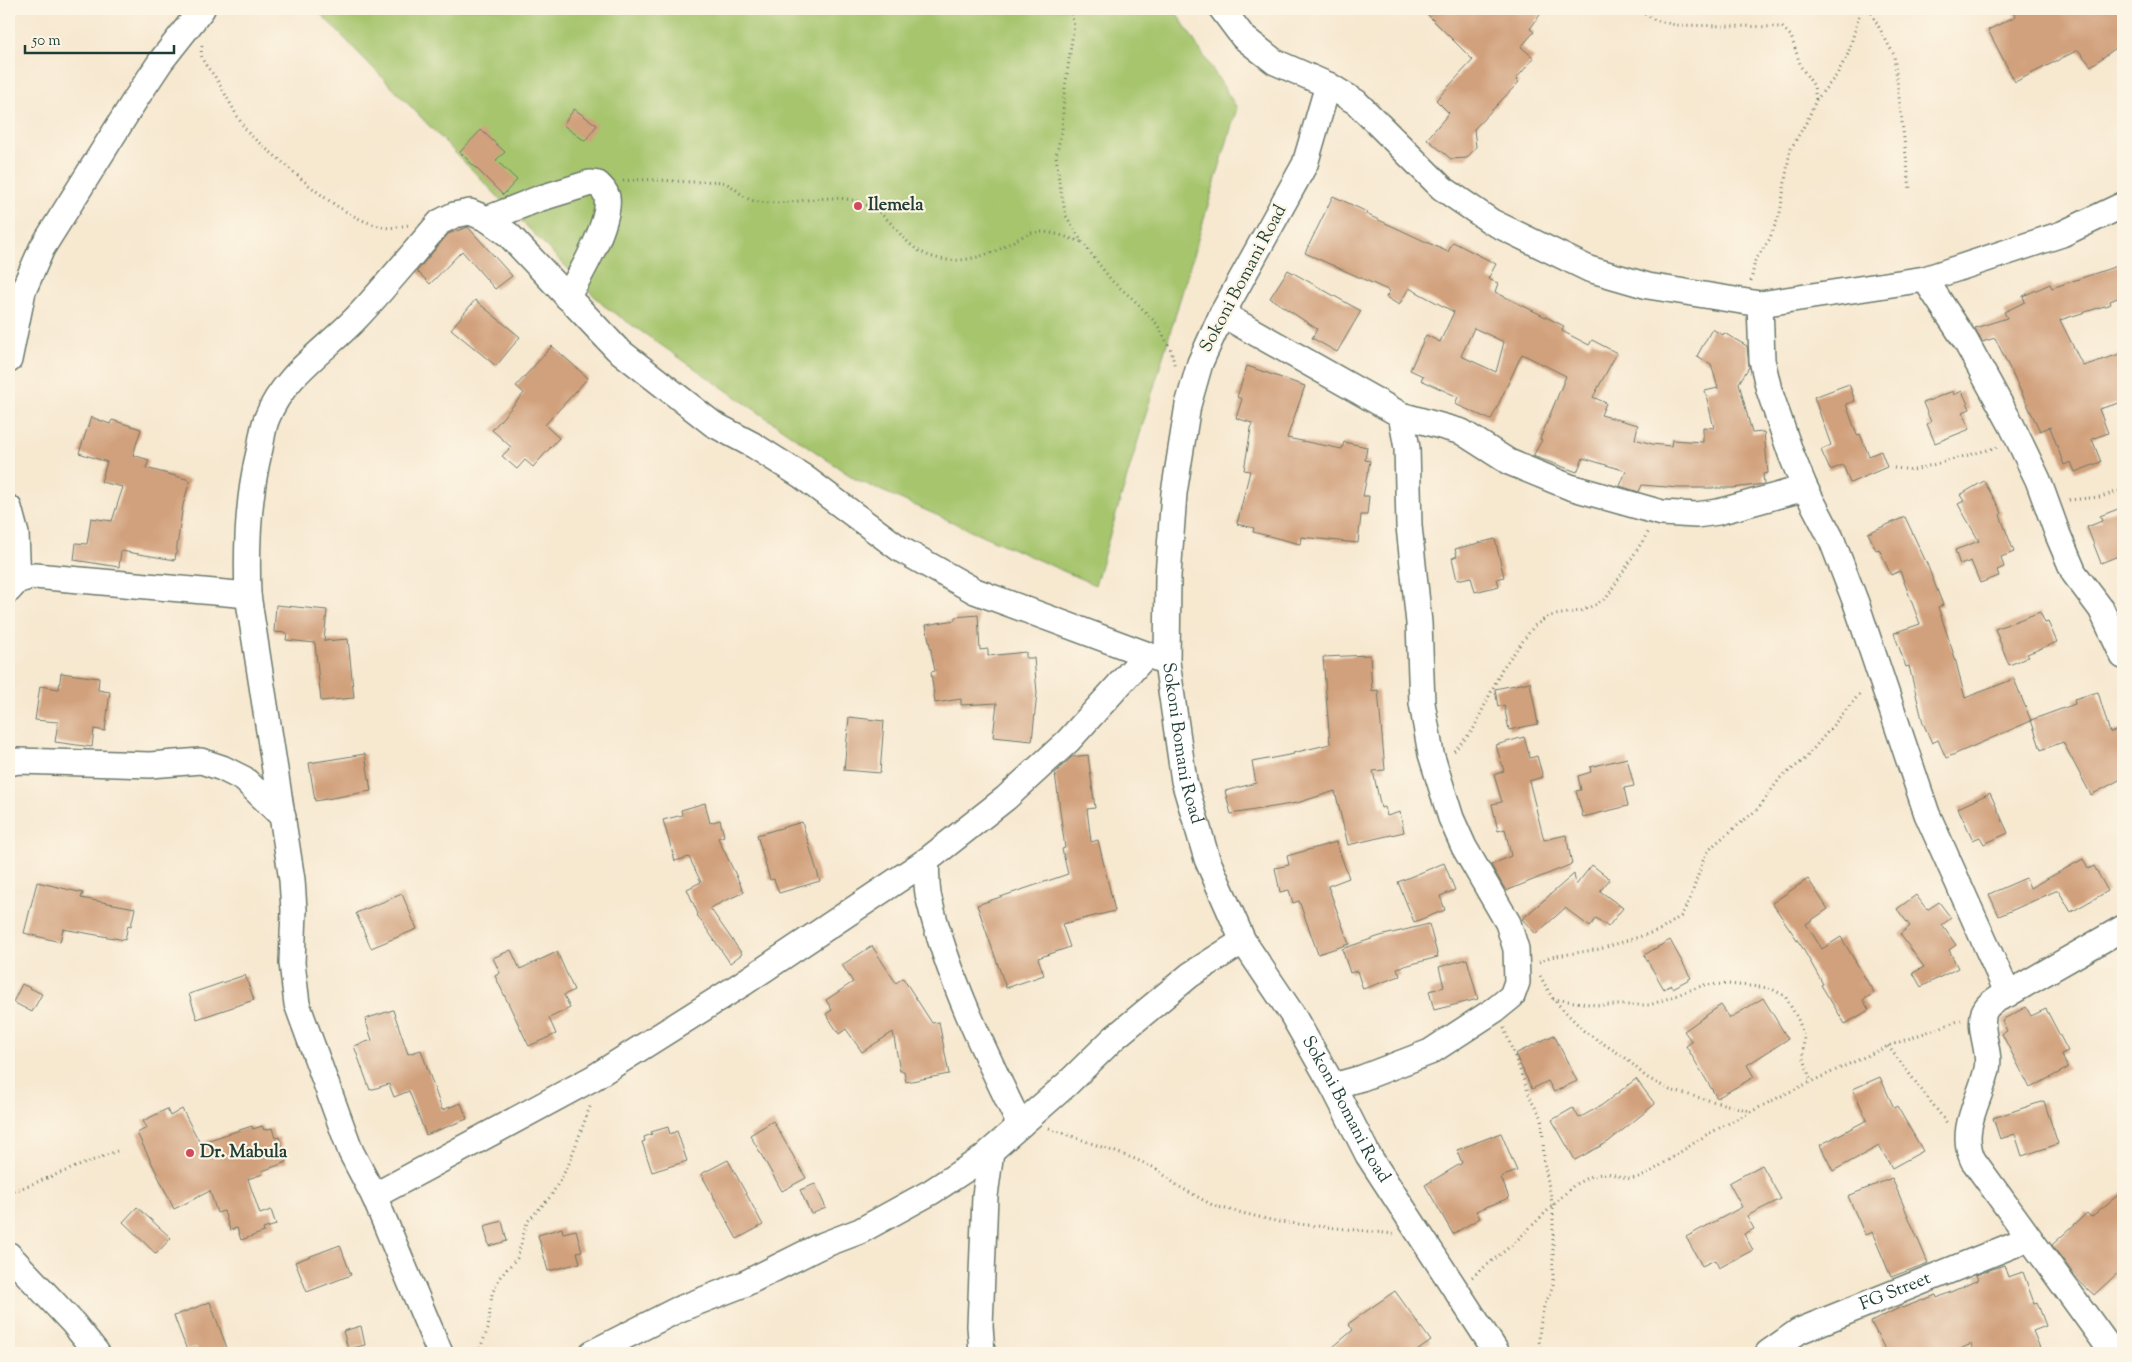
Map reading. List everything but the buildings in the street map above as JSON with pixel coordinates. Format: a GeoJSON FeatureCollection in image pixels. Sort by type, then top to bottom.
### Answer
{"type":"FeatureCollection","features":[{"type":"Feature","properties":{"kind":"street"},"geometry":{"type":"LineString","coordinates":[[1222,9],[1243,36],[1275,62],[1328,85],[1356,102],[1442,188],[1492,222],[1589,269],[1615,278],[1757,304],[1925,279],[2117,216]]}},
{"type":"Feature","properties":{"kind":"street"},"geometry":{"type":"LineString","coordinates":[[9,360],[23,291],[42,248],[134,100],[200,11]]}},
{"type":"Feature","properties":{"kind":"street","name":"Sokoni Bomani Road"},"geometry":{"type":"LineString","coordinates":[[1328,85],[1305,164],[1222,314],[1200,363],[1188,405],[1176,484],[1168,576],[1156,658],[1184,781],[1207,858],[1243,941],[1292,1014],[1334,1086],[1368,1156],[1497,1353]]}},
{"type":"Feature","properties":{"kind":"street"},"geometry":{"type":"LineString","coordinates":[[488,219],[538,199],[590,183],[598,184],[607,196],[606,208],[596,241],[587,262],[567,297]]}},
{"type":"Feature","properties":{"kind":"street"},"geometry":{"type":"LineString","coordinates":[[374,1196],[603,1072],[742,984],[926,861],[1006,798],[1156,658],[975,591],[900,549],[802,476],[713,424],[617,349],[509,235],[488,219],[470,212],[454,215],[440,222],[361,314],[293,377],[278,396],[266,419],[256,465],[246,558],[248,595],[292,880],[294,910],[292,963],[297,1004],[351,1152],[374,1196],[440,1353]]}},
{"type":"Feature","properties":{"kind":"street"},"geometry":{"type":"LineString","coordinates":[[1925,279],[1965,340],[2026,456],[2040,485],[2074,573],[2101,609],[2123,656]]}},
{"type":"Feature","properties":{"kind":"street"},"geometry":{"type":"LineString","coordinates":[[1757,304],[1762,360],[1769,390],[1804,488],[1831,538],[1927,814],[2008,994]]}},
{"type":"Feature","properties":{"kind":"street"},"geometry":{"type":"LineString","coordinates":[[1222,314],[1401,416],[1462,432],[1508,462],[1570,487],[1662,514],[1696,515],[1718,512],[1804,488]]}},
{"type":"Feature","properties":{"kind":"street"},"geometry":{"type":"LineString","coordinates":[[1334,1086],[1362,1078],[1430,1052],[1496,1009],[1512,996],[1516,982],[1516,949],[1508,923],[1464,847],[1450,818],[1431,754],[1422,703],[1419,624],[1409,526],[1407,448],[1401,416]]}},
{"type":"Feature","properties":{"kind":"street"},"geometry":{"type":"LineString","coordinates":[[9,508],[16,534],[14,585],[35,576],[248,595]]}},
{"type":"Feature","properties":{"kind":"street"},"geometry":{"type":"LineString","coordinates":[[9,763],[18,761],[150,765],[201,761],[222,768],[244,779],[283,817]]}},
{"type":"Feature","properties":{"kind":"street"},"geometry":{"type":"LineString","coordinates":[[926,861],[928,898],[975,1032],[1024,1122]]}},
{"type":"Feature","properties":{"kind":"street"},"geometry":{"type":"LineString","coordinates":[[897,880],[928,898]]}},
{"type":"Feature","properties":{"kind":"street"},"geometry":{"type":"LineString","coordinates":[[2113,1353],[2028,1239],[1973,1160],[1968,1149],[1969,1125],[1973,1107],[1988,1066],[1984,1012],[1992,1002],[2123,928]]}},
{"type":"Feature","properties":{"kind":"street"},"geometry":{"type":"LineString","coordinates":[[592,1353],[677,1310],[744,1284],[818,1247],[860,1231],[931,1192],[991,1151],[1114,1038],[1190,975],[1243,941]]}},
{"type":"Feature","properties":{"kind":"street"},"geometry":{"type":"LineString","coordinates":[[982,1353],[980,1326],[985,1196],[991,1151]]}},
{"type":"Feature","properties":{"kind":"street","name":"FG Street"},"geometry":{"type":"LineString","coordinates":[[1768,1353],[1799,1331],[2028,1239]]}},
{"type":"Feature","properties":{"kind":"street"},"geometry":{"type":"LineString","coordinates":[[9,1255],[73,1323],[97,1353]]}},
{"type":"Feature","properties":{"kind":"path"},"geometry":{"type":"LineString","coordinates":[[1070,9],[1074,25],[1064,94],[1062,130],[1056,154],[1058,181],[1066,216],[1082,242],[1112,281],[1133,299],[1156,324],[1171,350],[1177,374]]}},
{"type":"Feature","properties":{"kind":"path"},"geometry":{"type":"LineString","coordinates":[[1636,9],[1655,20],[1675,25],[1782,27],[1791,36],[1801,67],[1814,86],[1816,100]]}},
{"type":"Feature","properties":{"kind":"path"},"geometry":{"type":"LineString","coordinates":[[1757,304],[1750,280],[1755,261],[1768,240],[1780,213],[1790,150],[1807,121],[1816,100],[1836,76],[1848,54],[1861,9]]}},
{"type":"Feature","properties":{"kind":"path"},"geometry":{"type":"LineString","coordinates":[[1869,9],[1894,55],[1910,189]]}},
{"type":"Feature","properties":{"kind":"path"},"geometry":{"type":"LineString","coordinates":[[200,11],[203,35],[200,58],[215,76],[238,116],[261,146],[281,160],[314,191],[368,223],[385,228],[440,222]]}},
{"type":"Feature","properties":{"kind":"path"},"geometry":{"type":"LineString","coordinates":[[602,188],[616,181],[653,179],[725,183],[754,201],[792,203],[828,197],[852,200],[879,212],[902,238],[922,254],[953,261],[998,250],[1024,236],[1037,232],[1050,233],[1082,242]]}},
{"type":"Feature","properties":{"kind":"path"},"geometry":{"type":"LineString","coordinates":[[1894,468],[1914,470],[1998,446],[2010,448],[2026,456]]}},
{"type":"Feature","properties":{"kind":"path"},"geometry":{"type":"LineString","coordinates":[[2040,485],[2061,498],[2075,501],[2100,497],[2123,490]]}},
{"type":"Feature","properties":{"kind":"path"},"geometry":{"type":"LineString","coordinates":[[1441,787],[1454,751],[1473,730],[1502,668],[1534,626],[1549,616],[1573,612],[1598,604],[1607,596],[1638,547],[1662,514]]}},
{"type":"Feature","properties":{"kind":"path"},"geometry":{"type":"LineString","coordinates":[[1536,964],[1550,957],[1600,949],[1642,936],[1662,928],[1681,916],[1690,899],[1705,855],[1714,844],[1759,808],[1780,778],[1804,760],[1849,709],[1878,670]]}},
{"type":"Feature","properties":{"kind":"path"},"geometry":{"type":"LineString","coordinates":[[1533,959],[1540,977],[1553,999],[1584,1031],[1627,1059],[1646,1076],[1670,1090],[1751,1112]]}},
{"type":"Feature","properties":{"kind":"path"},"geometry":{"type":"LineString","coordinates":[[1553,999],[1604,1006],[1650,1005],[1704,984],[1770,988],[1785,996],[1796,1014],[1804,1038],[1803,1055],[1811,1082]]}},
{"type":"Feature","properties":{"kind":"path"},"geometry":{"type":"LineString","coordinates":[[1496,1009],[1532,1102],[1542,1118],[1544,1161],[1553,1208],[1553,1286],[1544,1306],[1540,1326],[1539,1341],[1541,1353]]}},
{"type":"Feature","properties":{"kind":"path"},"geometry":{"type":"LineString","coordinates":[[1455,1290],[1512,1245],[1553,1208],[1574,1185],[1591,1176],[1607,1173],[1631,1179],[1646,1176],[1706,1136],[1811,1082],[1888,1046],[1984,1012]]}},
{"type":"Feature","properties":{"kind":"path"},"geometry":{"type":"LineString","coordinates":[[1888,1046],[1968,1149]]}},
{"type":"Feature","properties":{"kind":"path"},"geometry":{"type":"LineString","coordinates":[[478,1353],[488,1329],[492,1294],[500,1277],[517,1258],[527,1222],[551,1196],[568,1166],[603,1072]]}},
{"type":"Feature","properties":{"kind":"path"},"geometry":{"type":"LineString","coordinates":[[1024,1122],[1075,1136],[1135,1159],[1155,1168],[1178,1186],[1214,1206],[1279,1222],[1377,1234],[1419,1234]]}},
{"type":"Feature","properties":{"kind":"path"},"geometry":{"type":"LineString","coordinates":[[9,1193],[117,1151]]}},
{"type":"Feature","properties":{"kind":"green space","name":"Ilemela"},"geometry":{"type":"Polygon","coordinates":[[[316,9],[1174,9],[1237,108],[1095,585],[855,479],[603,305],[316,9]]]}},
{"type":"Feature","properties":{"kind":"place","name":"Ilemela"},"geometry":{"type":"Point","coordinates":[858,206]}},
{"type":"Feature","properties":{"kind":"place","name":"Dr. Mabula"},"geometry":{"type":"Point","coordinates":[190,1153]}}]}
